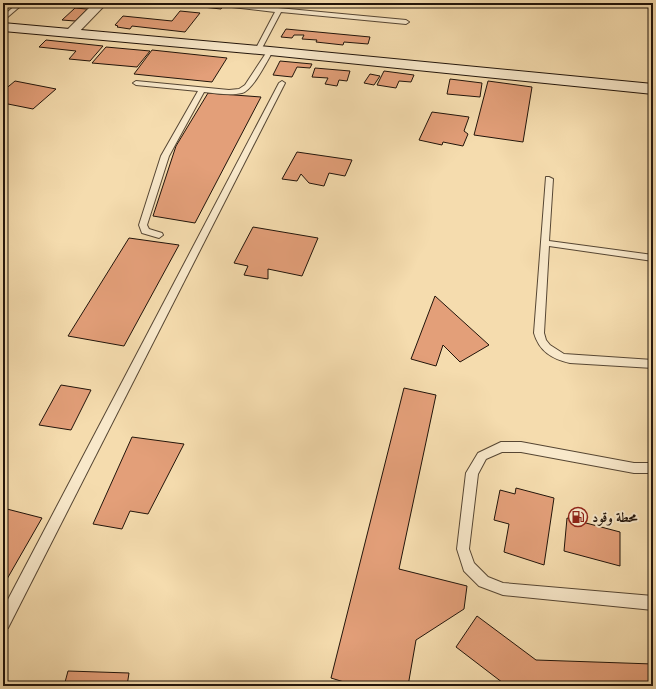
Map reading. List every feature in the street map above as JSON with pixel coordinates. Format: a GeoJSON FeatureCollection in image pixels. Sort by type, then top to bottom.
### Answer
{"type":"FeatureCollection","features":[{"type":"Feature","properties":{"kind":"street"},"geometry":{"type":"LineString","coordinates":[[71,33],[101,3]]}},
{"type":"Feature","properties":{"kind":"street"},"geometry":{"type":"LineString","coordinates":[[3,27],[264,50],[653,89]]}},
{"type":"Feature","properties":{"kind":"lane"},"geometry":{"type":"LineString","coordinates":[[3,19],[22,3]]}},
{"type":"Feature","properties":{"kind":"lane"},"geometry":{"type":"LineString","coordinates":[[234,6],[406,22]]}},
{"type":"Feature","properties":{"kind":"lane"},"geometry":{"type":"LineString","coordinates":[[136,83],[229,92],[245,89],[264,50],[279,10]]}},
{"type":"Feature","properties":{"kind":"lane"},"geometry":{"type":"LineString","coordinates":[[3,623],[282,83]]}},
{"type":"Feature","properties":{"kind":"lane"},"geometry":{"type":"LineString","coordinates":[[159,235],[145,231],[143,225],[165,156],[202,90]]}},
{"type":"Feature","properties":{"kind":"lane"},"geometry":{"type":"LineString","coordinates":[[549,179],[539,333],[542,341],[546,348],[561,357],[570,359],[653,364]]}},
{"type":"Feature","properties":{"kind":"lane"},"geometry":{"type":"LineString","coordinates":[[545,243],[653,258]]}},
{"type":"Feature","properties":{"kind":"lane"},"geometry":{"type":"LineString","coordinates":[[653,468],[634,468],[521,447],[501,447],[482,456],[472,473],[463,549],[469,567],[484,582],[503,590],[653,603]]}},
{"type":"Feature","properties":{"kind":"building"},"geometry":{"type":"Polygon","coordinates":[[[3,3],[14,3],[3,12],[3,3]]]}},
{"type":"Feature","properties":{"kind":"building"},"geometry":{"type":"Polygon","coordinates":[[[42,3],[84,3],[79,7],[42,3]]]}},
{"type":"Feature","properties":{"kind":"building"},"geometry":{"type":"Polygon","coordinates":[[[185,3],[225,4],[221,9],[184,5],[185,3]]]}},
{"type":"Feature","properties":{"kind":"building"},"geometry":{"type":"Polygon","coordinates":[[[307,3],[328,3],[327,6],[307,3]]]}},
{"type":"Feature","properties":{"kind":"building"},"geometry":{"type":"Polygon","coordinates":[[[75,8],[87,9],[75,21],[62,20],[75,8]]]}},
{"type":"Feature","properties":{"kind":"building"},"geometry":{"type":"Polygon","coordinates":[[[180,11],[200,13],[185,32],[132,26],[130,29],[117,27],[118,26],[115,25],[123,16],[172,21],[180,11]]]}},
{"type":"Feature","properties":{"kind":"building"},"geometry":{"type":"Polygon","coordinates":[[[286,29],[370,37],[368,44],[344,42],[343,45],[302,39],[304,35],[294,35],[292,38],[281,37],[286,29]]]}},
{"type":"Feature","properties":{"kind":"building"},"geometry":{"type":"Polygon","coordinates":[[[46,40],[103,46],[90,61],[69,59],[76,51],[39,47],[46,40]]]}},
{"type":"Feature","properties":{"kind":"building"},"geometry":{"type":"Polygon","coordinates":[[[106,47],[150,51],[137,67],[92,63],[106,47]]]}},
{"type":"Feature","properties":{"kind":"building"},"geometry":{"type":"Polygon","coordinates":[[[152,50],[227,58],[212,82],[134,74],[152,50]]]}},
{"type":"Feature","properties":{"kind":"building"},"geometry":{"type":"Polygon","coordinates":[[[280,61],[312,64],[310,68],[297,67],[292,77],[273,75],[280,61]]]}},
{"type":"Feature","properties":{"kind":"building"},"geometry":{"type":"Polygon","coordinates":[[[315,68],[350,71],[347,81],[339,80],[337,86],[325,84],[328,78],[312,77],[315,68]]]}},
{"type":"Feature","properties":{"kind":"building"},"geometry":{"type":"Polygon","coordinates":[[[384,71],[414,75],[411,82],[399,81],[396,88],[377,85],[384,71]]]}},
{"type":"Feature","properties":{"kind":"building"},"geometry":{"type":"Polygon","coordinates":[[[370,74],[380,76],[374,85],[364,83],[370,74]]]}},
{"type":"Feature","properties":{"kind":"building"},"geometry":{"type":"Polygon","coordinates":[[[450,79],[482,83],[480,97],[447,94],[450,79]]]}},
{"type":"Feature","properties":{"kind":"building"},"geometry":{"type":"Polygon","coordinates":[[[15,81],[56,89],[33,109],[3,103],[3,91],[15,81]]]}},
{"type":"Feature","properties":{"kind":"building"},"geometry":{"type":"Polygon","coordinates":[[[488,81],[532,87],[523,142],[474,135],[488,81]]]}},
{"type":"Feature","properties":{"kind":"building"},"geometry":{"type":"Polygon","coordinates":[[[208,93],[261,97],[195,223],[153,216],[176,146],[208,93]]]}},
{"type":"Feature","properties":{"kind":"building"},"geometry":{"type":"Polygon","coordinates":[[[432,112],[469,117],[464,131],[468,134],[463,146],[443,142],[442,145],[419,140],[432,112]]]}},
{"type":"Feature","properties":{"kind":"building"},"geometry":{"type":"Polygon","coordinates":[[[297,152],[352,160],[345,176],[329,173],[324,186],[309,183],[301,174],[297,181],[282,179],[297,152]]]}},
{"type":"Feature","properties":{"kind":"building"},"geometry":{"type":"Polygon","coordinates":[[[253,227],[318,238],[302,276],[268,269],[268,279],[244,275],[248,266],[234,263],[253,227]]]}},
{"type":"Feature","properties":{"kind":"building"},"geometry":{"type":"Polygon","coordinates":[[[129,238],[179,245],[124,346],[68,336],[129,238]]]}},
{"type":"Feature","properties":{"kind":"building"},"geometry":{"type":"Polygon","coordinates":[[[435,296],[489,345],[460,362],[443,345],[436,366],[411,359],[435,296]]]}},
{"type":"Feature","properties":{"kind":"building"},"geometry":{"type":"Polygon","coordinates":[[[61,385],[91,390],[71,430],[39,425],[61,385]]]}},
{"type":"Feature","properties":{"kind":"building"},"geometry":{"type":"Polygon","coordinates":[[[404,388],[436,395],[399,569],[467,586],[464,609],[416,640],[408,686],[357,686],[331,678],[404,388]]]}},
{"type":"Feature","properties":{"kind":"building"},"geometry":{"type":"Polygon","coordinates":[[[132,437],[184,444],[148,514],[130,511],[122,529],[93,524],[132,437]]]}},
{"type":"Feature","properties":{"kind":"building"},"geometry":{"type":"Polygon","coordinates":[[[516,488],[554,498],[544,565],[504,552],[509,524],[494,520],[500,490],[515,494],[516,488]]]}},
{"type":"Feature","properties":{"kind":"building"},"geometry":{"type":"Polygon","coordinates":[[[3,508],[42,518],[3,586],[3,508]]]}},
{"type":"Feature","properties":{"kind":"building"},"geometry":{"type":"Polygon","coordinates":[[[567,518],[620,532],[620,566],[564,551],[567,518]]]}},
{"type":"Feature","properties":{"kind":"building"},"geometry":{"type":"Polygon","coordinates":[[[477,616],[536,660],[653,664],[653,686],[507,686],[456,647],[477,616]]]}},
{"type":"Feature","properties":{"kind":"building"},"geometry":{"type":"Polygon","coordinates":[[[68,671],[129,673],[127,686],[64,686],[68,671]]]}},
{"type":"Feature","properties":{"kind":"place","name":"محطة وقود"},"geometry":{"type":"Point","coordinates":[578,517]}}]}
